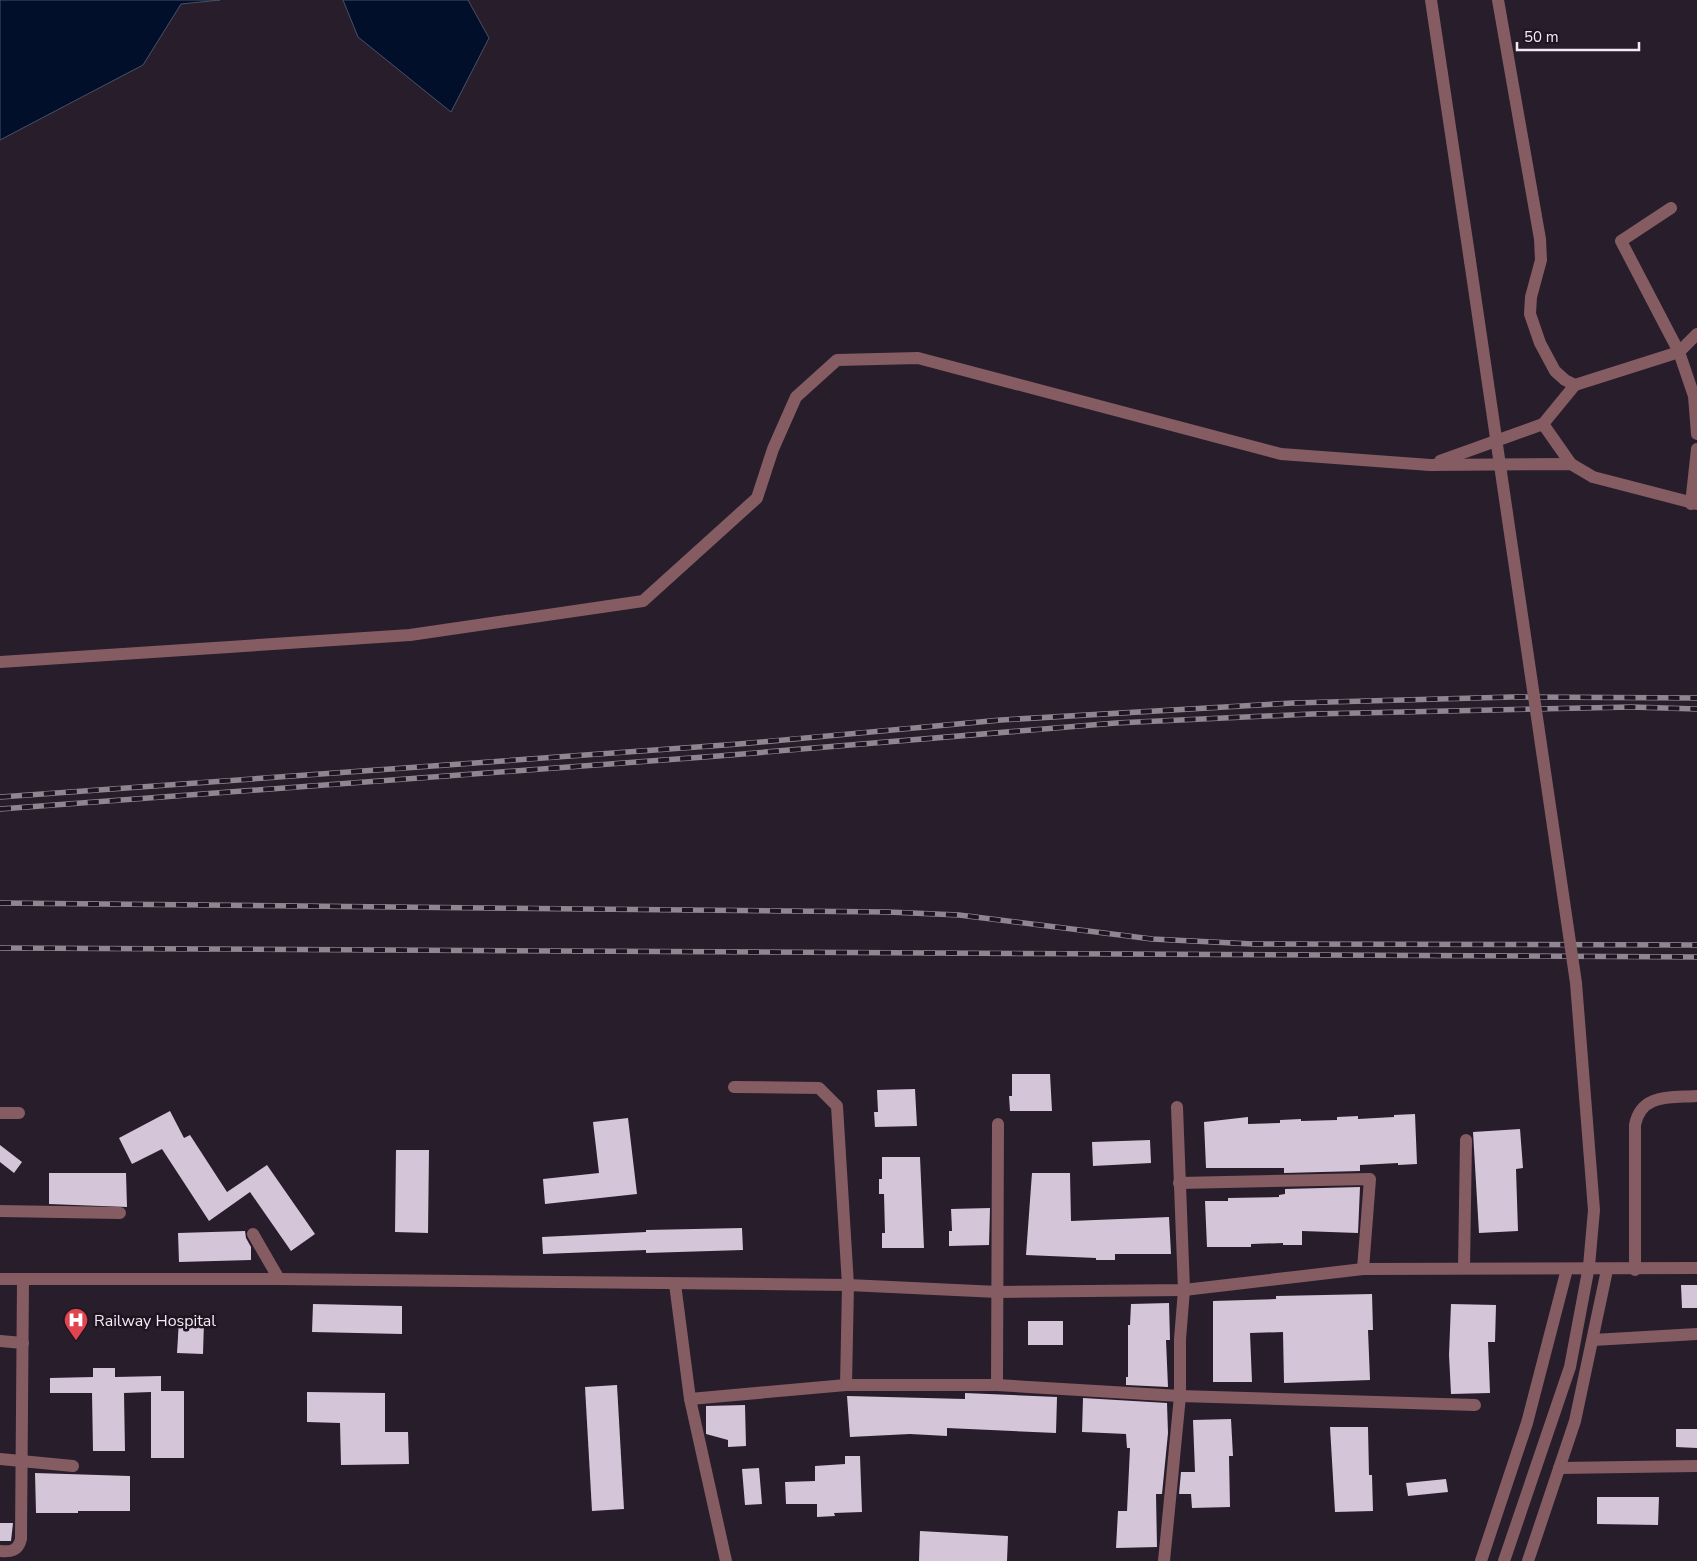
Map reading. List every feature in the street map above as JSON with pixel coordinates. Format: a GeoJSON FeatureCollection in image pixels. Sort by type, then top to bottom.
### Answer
{"type":"FeatureCollection","features":[{"type":"Feature","properties":{"kind":"street"},"geometry":{"type":"LineString","coordinates":[[1431,0],[1576,984],[1594,1210],[1589,1266],[1570,1367],[1504,1561]]}},
{"type":"Feature","properties":{"kind":"street"},"geometry":{"type":"LineString","coordinates":[[1498,0],[1540,239],[1541,260],[1531,297],[1530,314],[1540,343],[1555,371],[1565,380],[1575,385]]}},
{"type":"Feature","properties":{"kind":"street"},"geometry":{"type":"LineString","coordinates":[[1671,208],[1621,241],[1679,352],[1694,396],[1697,434]]}},
{"type":"Feature","properties":{"kind":"street"},"geometry":{"type":"LineString","coordinates":[[1430,465],[1543,424],[1575,385],[1679,352],[1697,334]]}},
{"type":"Feature","properties":{"kind":"street"},"geometry":{"type":"LineString","coordinates":[[0,662],[410,635],[643,601],[757,498],[773,449],[796,397],[837,360],[918,358],[1281,454],[1430,465],[1571,464]]}},
{"type":"Feature","properties":{"kind":"street"},"geometry":{"type":"LineString","coordinates":[[1543,424],[1571,464],[1593,477],[1694,504],[1697,449]]}},
{"type":"Feature","properties":{"kind":"street"},"geometry":{"type":"LineString","coordinates":[[734,1087],[819,1088],[838,1106],[848,1285],[846,1385]]}},
{"type":"Feature","properties":{"kind":"street"},"geometry":{"type":"LineString","coordinates":[[1635,1270],[1635,1125],[1638,1113],[1645,1104],[1660,1099],[1697,1096]]}},
{"type":"Feature","properties":{"kind":"street"},"geometry":{"type":"LineString","coordinates":[[1164,1561],[1180,1396],[1180,1339],[1184,1290],[1177,1106]]}},
{"type":"Feature","properties":{"kind":"street"},"geometry":{"type":"LineString","coordinates":[[0,1113],[20,1113]]}},
{"type":"Feature","properties":{"kind":"street"},"geometry":{"type":"LineString","coordinates":[[997,1385],[998,1124]]}},
{"type":"Feature","properties":{"kind":"street"},"geometry":{"type":"LineString","coordinates":[[1464,1268],[1466,1140]]}},
{"type":"Feature","properties":{"kind":"street"},"geometry":{"type":"LineString","coordinates":[[1179,1183],[1370,1179],[1363,1270]]}},
{"type":"Feature","properties":{"kind":"street"},"geometry":{"type":"LineString","coordinates":[[0,1211],[120,1213]]}},
{"type":"Feature","properties":{"kind":"street"},"geometry":{"type":"LineString","coordinates":[[253,1234],[279,1279]]}},
{"type":"Feature","properties":{"kind":"street"},"geometry":{"type":"LineString","coordinates":[[0,1279],[279,1279],[848,1285],[998,1292],[1184,1290],[1363,1270],[1464,1268],[1635,1270],[1697,1268]]}},
{"type":"Feature","properties":{"kind":"street"},"geometry":{"type":"LineString","coordinates":[[1481,1561],[1527,1422],[1567,1269]]}},
{"type":"Feature","properties":{"kind":"street"},"geometry":{"type":"LineString","coordinates":[[1528,1561],[1575,1421],[1607,1270]]}},
{"type":"Feature","properties":{"kind":"street"},"geometry":{"type":"LineString","coordinates":[[0,1552],[11,1552],[20,1545],[23,1461],[23,1279]]}},
{"type":"Feature","properties":{"kind":"street"},"geometry":{"type":"LineString","coordinates":[[675,1284],[690,1399],[726,1561]]}},
{"type":"Feature","properties":{"kind":"street"},"geometry":{"type":"LineString","coordinates":[[1593,1340],[1697,1334]]}},
{"type":"Feature","properties":{"kind":"street"},"geometry":{"type":"LineString","coordinates":[[0,1342],[23,1343]]}},
{"type":"Feature","properties":{"kind":"street"},"geometry":{"type":"LineString","coordinates":[[690,1399],[846,1385],[997,1385],[1180,1396],[1475,1405]]}},
{"type":"Feature","properties":{"kind":"street"},"geometry":{"type":"LineString","coordinates":[[0,1459],[73,1466]]}},
{"type":"Feature","properties":{"kind":"street"},"geometry":{"type":"LineString","coordinates":[[1559,1468],[1697,1466]]}},
{"type":"Feature","properties":{"kind":"water"},"geometry":{"type":"Polygon","coordinates":[[[0,0],[220,0],[181,4],[143,65],[0,140],[0,0]]]}},
{"type":"Feature","properties":{"kind":"water"},"geometry":{"type":"Polygon","coordinates":[[[343,0],[468,0],[489,38],[451,112],[358,37],[343,0]]]}},
{"type":"Feature","properties":{"kind":"building"},"geometry":{"type":"Polygon","coordinates":[[[1012,1074],[1050,1074],[1052,1111],[1010,1111],[1009,1096],[1012,1096],[1012,1074]]]}},
{"type":"Feature","properties":{"kind":"building"},"geometry":{"type":"Polygon","coordinates":[[[915,1089],[917,1126],[875,1127],[874,1112],[878,1112],[877,1090],[915,1089]]]}},
{"type":"Feature","properties":{"kind":"building"},"geometry":{"type":"Polygon","coordinates":[[[170,1111],[184,1138],[190,1135],[227,1192],[267,1165],[315,1234],[291,1251],[250,1192],[209,1221],[162,1149],[132,1164],[119,1138],[170,1111]]]}},
{"type":"Feature","properties":{"kind":"building"},"geometry":{"type":"Polygon","coordinates":[[[1415,1114],[1417,1164],[1360,1165],[1360,1171],[1284,1173],[1284,1168],[1206,1168],[1204,1122],[1248,1117],[1248,1124],[1280,1123],[1280,1120],[1337,1120],[1337,1117],[1358,1116],[1358,1119],[1415,1114]]]}},
{"type":"Feature","properties":{"kind":"building"},"geometry":{"type":"Polygon","coordinates":[[[628,1118],[637,1194],[545,1204],[543,1179],[599,1173],[593,1122],[628,1118]]]}},
{"type":"Feature","properties":{"kind":"building"},"geometry":{"type":"Polygon","coordinates":[[[1520,1129],[1523,1168],[1516,1169],[1518,1231],[1479,1233],[1473,1132],[1520,1129]]]}},
{"type":"Feature","properties":{"kind":"building"},"geometry":{"type":"Polygon","coordinates":[[[1150,1140],[1151,1163],[1093,1166],[1092,1142],[1150,1140]]]}},
{"type":"Feature","properties":{"kind":"building"},"geometry":{"type":"Polygon","coordinates":[[[0,1145],[22,1162],[14,1173],[0,1162],[0,1145]]]}},
{"type":"Feature","properties":{"kind":"building"},"geometry":{"type":"Polygon","coordinates":[[[396,1150],[429,1150],[428,1233],[395,1232],[396,1150]]]}},
{"type":"Feature","properties":{"kind":"building"},"geometry":{"type":"Polygon","coordinates":[[[882,1157],[920,1157],[924,1248],[882,1248],[882,1233],[885,1233],[884,1194],[879,1194],[879,1179],[882,1179],[882,1157]]]}},
{"type":"Feature","properties":{"kind":"building"},"geometry":{"type":"Polygon","coordinates":[[[49,1173],[126,1173],[127,1207],[49,1204],[49,1173]]]}},
{"type":"Feature","properties":{"kind":"building"},"geometry":{"type":"Polygon","coordinates":[[[1032,1173],[1070,1173],[1071,1221],[1169,1217],[1171,1254],[1115,1254],[1115,1260],[1026,1255],[1032,1173]]]}},
{"type":"Feature","properties":{"kind":"building"},"geometry":{"type":"Polygon","coordinates":[[[1360,1187],[1358,1233],[1302,1231],[1302,1245],[1283,1245],[1283,1243],[1251,1244],[1251,1247],[1207,1247],[1205,1201],[1228,1201],[1228,1198],[1279,1197],[1279,1195],[1285,1194],[1285,1189],[1360,1187]]]}},
{"type":"Feature","properties":{"kind":"building"},"geometry":{"type":"Polygon","coordinates":[[[990,1208],[989,1245],[949,1246],[949,1231],[952,1231],[951,1209],[990,1208]]]}},
{"type":"Feature","properties":{"kind":"building"},"geometry":{"type":"Polygon","coordinates":[[[742,1228],[743,1250],[646,1253],[646,1250],[543,1254],[542,1237],[646,1232],[646,1230],[742,1228]]]}},
{"type":"Feature","properties":{"kind":"building"},"geometry":{"type":"Polygon","coordinates":[[[245,1231],[246,1238],[251,1247],[251,1260],[179,1262],[178,1233],[245,1231]]]}},
{"type":"Feature","properties":{"kind":"building"},"geometry":{"type":"Polygon","coordinates":[[[1681,1285],[1697,1285],[1697,1308],[1682,1308],[1681,1285]]]}},
{"type":"Feature","properties":{"kind":"building"},"geometry":{"type":"Polygon","coordinates":[[[1372,1294],[1373,1330],[1368,1330],[1370,1380],[1284,1383],[1283,1332],[1250,1333],[1252,1382],[1213,1382],[1213,1301],[1276,1299],[1276,1296],[1372,1294]]]}},
{"type":"Feature","properties":{"kind":"building"},"geometry":{"type":"Polygon","coordinates":[[[1169,1303],[1170,1340],[1166,1340],[1168,1387],[1126,1385],[1126,1377],[1128,1377],[1128,1325],[1130,1325],[1131,1304],[1169,1303]]]}},
{"type":"Feature","properties":{"kind":"building"},"geometry":{"type":"Polygon","coordinates":[[[313,1304],[402,1306],[402,1334],[312,1332],[313,1304]]]}},
{"type":"Feature","properties":{"kind":"building"},"geometry":{"type":"Polygon","coordinates":[[[1451,1304],[1496,1305],[1495,1342],[1488,1342],[1490,1393],[1451,1394],[1449,1355],[1451,1304]]]}},
{"type":"Feature","properties":{"kind":"building"},"geometry":{"type":"Polygon","coordinates":[[[179,1320],[204,1321],[203,1354],[177,1353],[179,1320]]]}},
{"type":"Feature","properties":{"kind":"building"},"geometry":{"type":"Polygon","coordinates":[[[1028,1321],[1063,1321],[1063,1345],[1028,1345],[1028,1321]]]}},
{"type":"Feature","properties":{"kind":"building"},"geometry":{"type":"Polygon","coordinates":[[[93,1368],[115,1368],[115,1377],[161,1376],[161,1391],[184,1391],[184,1458],[151,1458],[151,1392],[124,1393],[125,1451],[93,1451],[92,1393],[50,1393],[50,1378],[93,1377],[93,1368]]]}},
{"type":"Feature","properties":{"kind":"building"},"geometry":{"type":"Polygon","coordinates":[[[617,1385],[624,1509],[592,1511],[585,1387],[617,1385]]]}},
{"type":"Feature","properties":{"kind":"building"},"geometry":{"type":"Polygon","coordinates":[[[307,1392],[385,1393],[385,1432],[408,1432],[409,1464],[341,1465],[340,1423],[307,1422],[307,1392]]]}},
{"type":"Feature","properties":{"kind":"building"},"geometry":{"type":"Polygon","coordinates":[[[965,1393],[1057,1397],[1056,1433],[947,1428],[947,1436],[910,1434],[850,1437],[847,1396],[965,1399],[965,1393]]]}},
{"type":"Feature","properties":{"kind":"building"},"geometry":{"type":"Polygon","coordinates":[[[1083,1398],[1167,1403],[1168,1433],[1162,1494],[1156,1494],[1157,1547],[1116,1548],[1118,1511],[1127,1511],[1130,1448],[1127,1448],[1126,1434],[1082,1432],[1083,1398]]]}},
{"type":"Feature","properties":{"kind":"building"},"geometry":{"type":"Polygon","coordinates":[[[745,1405],[746,1446],[728,1447],[728,1440],[706,1434],[706,1406],[745,1405]]]}},
{"type":"Feature","properties":{"kind":"building"},"geometry":{"type":"Polygon","coordinates":[[[1231,1419],[1233,1456],[1229,1456],[1230,1507],[1192,1508],[1191,1494],[1179,1494],[1181,1472],[1195,1472],[1193,1420],[1231,1419]]]}},
{"type":"Feature","properties":{"kind":"building"},"geometry":{"type":"Polygon","coordinates":[[[1330,1427],[1368,1427],[1369,1475],[1372,1475],[1373,1511],[1335,1512],[1330,1427]]]}},
{"type":"Feature","properties":{"kind":"building"},"geometry":{"type":"Polygon","coordinates":[[[1676,1429],[1697,1429],[1697,1448],[1676,1447],[1676,1429]]]}},
{"type":"Feature","properties":{"kind":"building"},"geometry":{"type":"Polygon","coordinates":[[[845,1456],[860,1456],[862,1512],[834,1513],[835,1516],[817,1517],[817,1504],[786,1504],[785,1482],[815,1481],[815,1466],[845,1464],[845,1456]]]}},
{"type":"Feature","properties":{"kind":"building"},"geometry":{"type":"Polygon","coordinates":[[[759,1468],[762,1504],[745,1505],[742,1469],[759,1468]]]}},
{"type":"Feature","properties":{"kind":"building"},"geometry":{"type":"Polygon","coordinates":[[[35,1473],[130,1476],[130,1511],[36,1513],[35,1473]]]}},
{"type":"Feature","properties":{"kind":"building"},"geometry":{"type":"Polygon","coordinates":[[[1446,1479],[1448,1492],[1408,1496],[1406,1483],[1446,1479]]]}},
{"type":"Feature","properties":{"kind":"building"},"geometry":{"type":"Polygon","coordinates":[[[1597,1497],[1659,1497],[1658,1525],[1597,1524],[1597,1497]]]}},
{"type":"Feature","properties":{"kind":"building"},"geometry":{"type":"Polygon","coordinates":[[[0,1523],[13,1523],[11,1541],[0,1541],[0,1523]]]}},
{"type":"Feature","properties":{"kind":"building"},"geometry":{"type":"Polygon","coordinates":[[[920,1531],[1008,1536],[1007,1561],[919,1561],[920,1531]]]}},
{"type":"Feature","properties":{"kind":"railway"},"geometry":{"type":"LineString","coordinates":[[0,797],[739,744],[1001,720],[1293,703],[1512,697],[1697,698]]}},
{"type":"Feature","properties":{"kind":"railway"},"geometry":{"type":"LineString","coordinates":[[0,809],[718,756],[1116,723],[1312,714],[1631,707],[1697,709]]}},
{"type":"Feature","properties":{"kind":"railway"},"geometry":{"type":"LineString","coordinates":[[0,903],[888,912],[959,915],[1152,939],[1253,944],[1697,945]]}},
{"type":"Feature","properties":{"kind":"railway"},"geometry":{"type":"LineString","coordinates":[[0,948],[1697,957]]}},
{"type":"Feature","properties":{"kind":"place","name":"Railway Hospital"},"geometry":{"type":"Point","coordinates":[76,1341]}}]}
